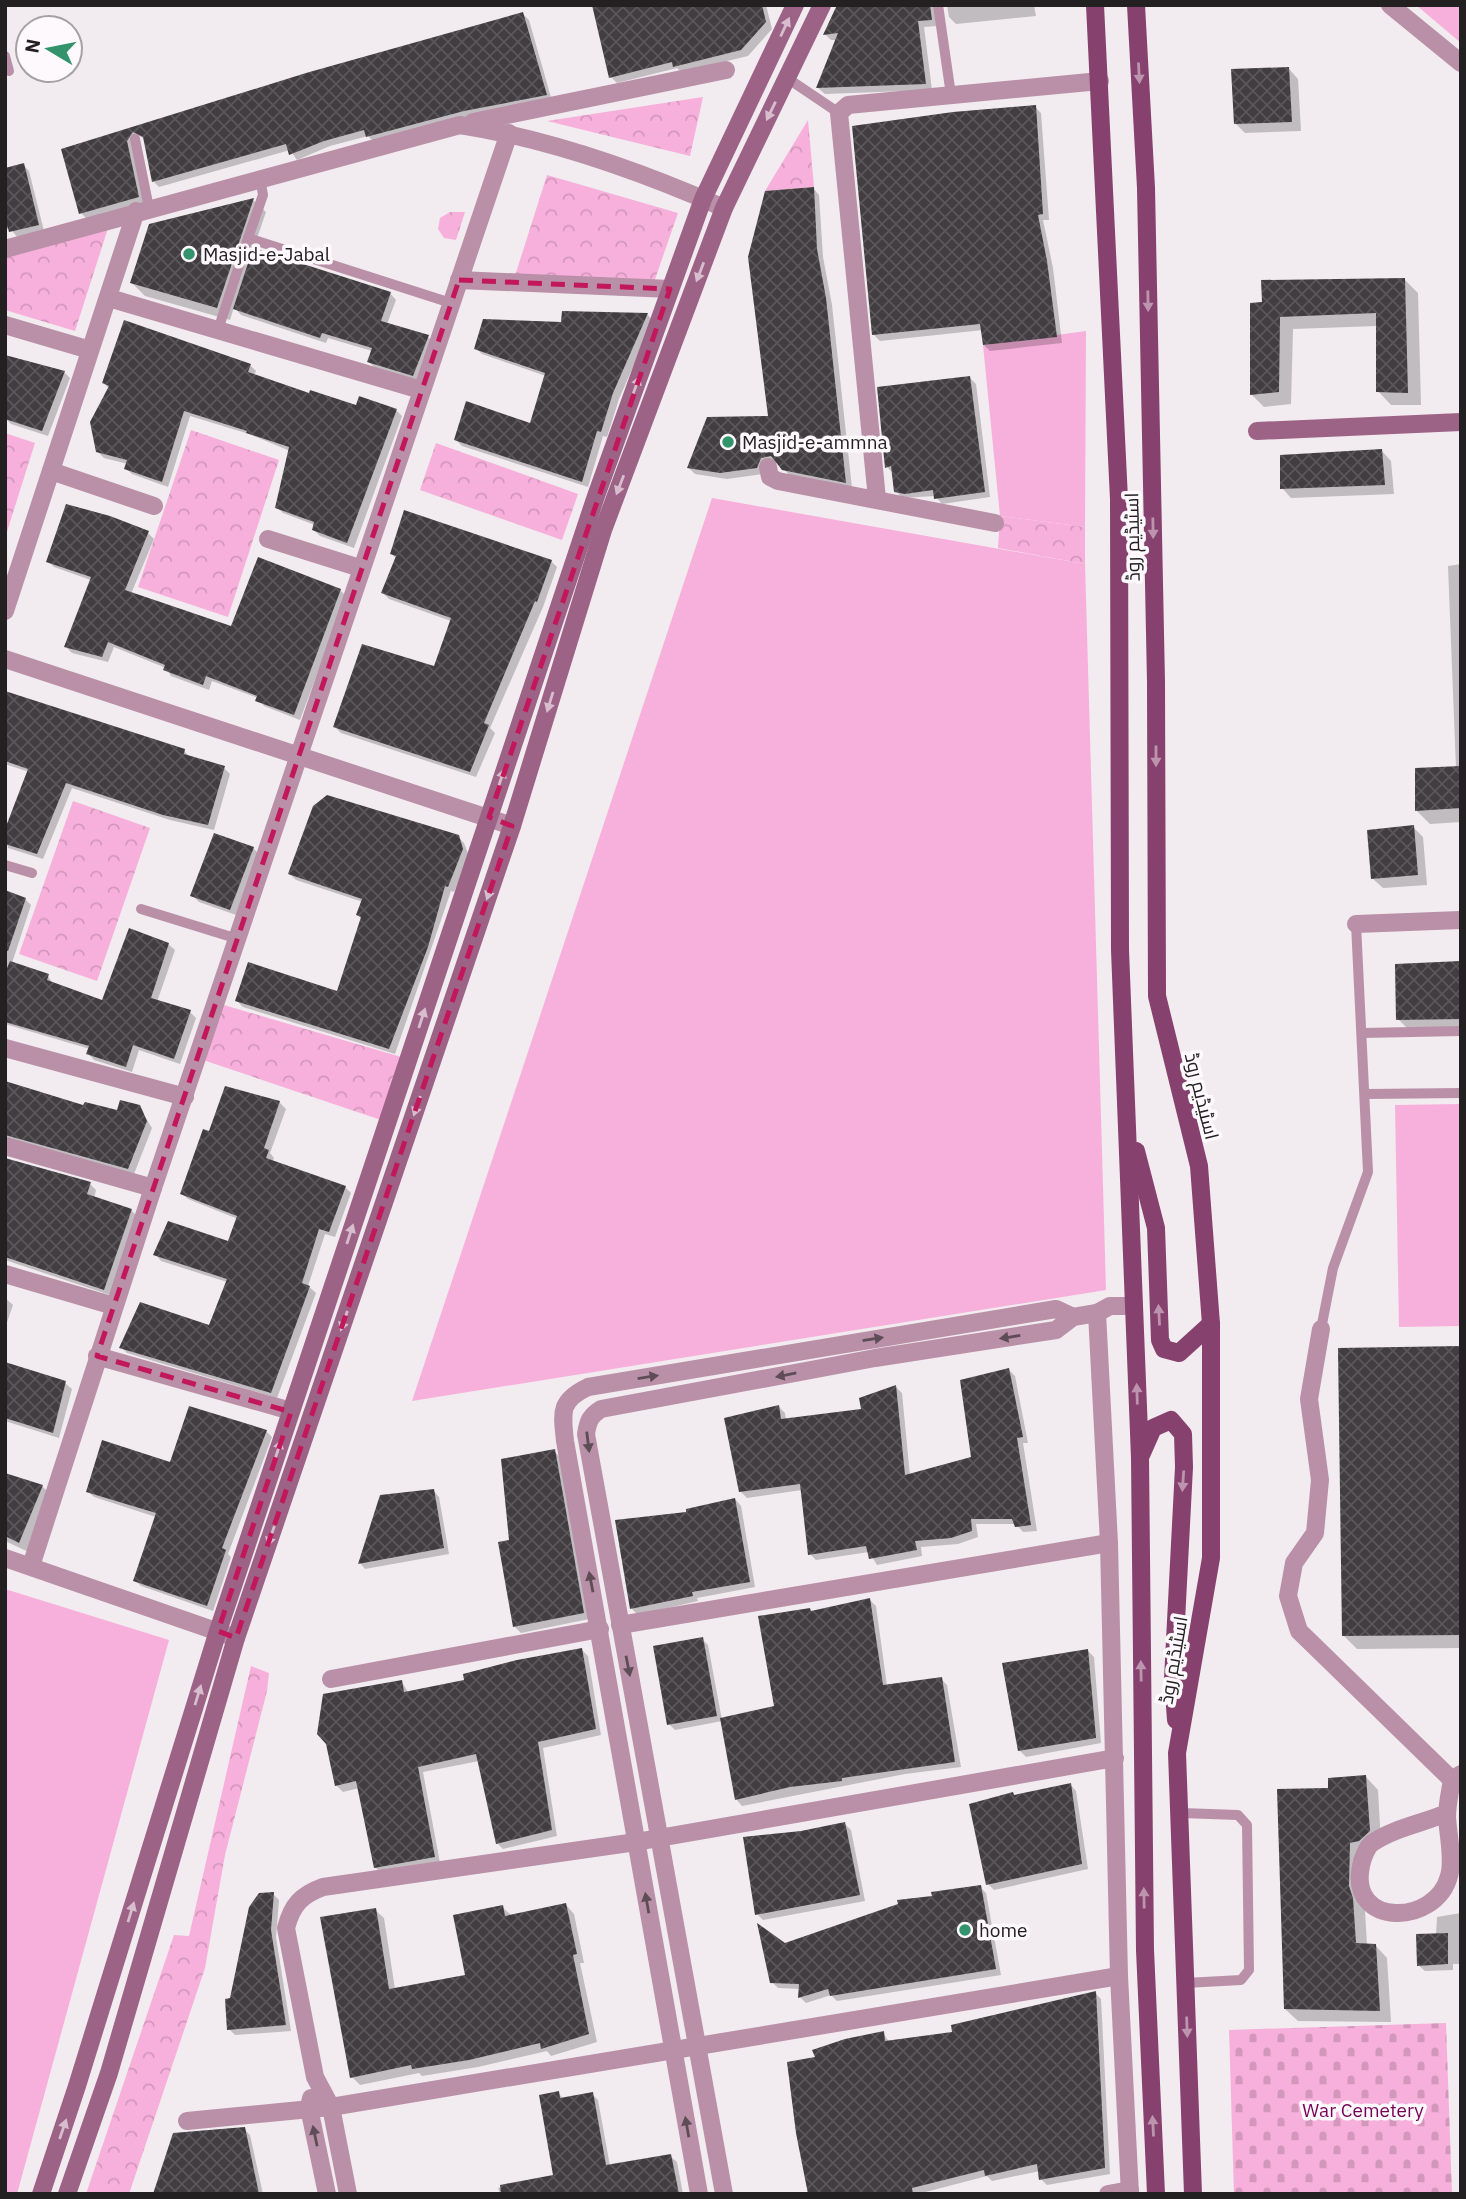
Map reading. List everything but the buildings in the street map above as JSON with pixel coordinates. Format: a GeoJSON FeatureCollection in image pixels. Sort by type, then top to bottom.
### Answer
{"type":"FeatureCollection","features":[{"type":"Feature","properties":{"kind":"main road","name":"اسٹیڈیم روڈ"},"geometry":{"type":"LineString","coordinates":[[1095,5],[1119,499],[1120,950],[1140,1458],[1144,1937],[1156,2194]]}},
{"type":"Feature","properties":{"kind":"main road","name":"اسٹیڈیم روڈ"},"geometry":{"type":"LineString","coordinates":[[1136,5],[1146,202],[1156,682],[1157,996],[1199,1166],[1211,1324],[1211,1558],[1177,1753],[1193,2194]]}},
{"type":"Feature","properties":{"kind":"main road"},"geometry":{"type":"LineString","coordinates":[[1128,1122],[1156,1228],[1160,1340],[1164,1349],[1179,1353],[1211,1324]]}},
{"type":"Feature","properties":{"kind":"main road"},"geometry":{"type":"LineString","coordinates":[[1140,1458],[1153,1428],[1171,1420],[1183,1434],[1184,1467],[1173,1679],[1177,1753]]}},
{"type":"Feature","properties":{"kind":"street"},"geometry":{"type":"LineString","coordinates":[[67,2194],[109,2073],[236,1638],[512,826],[595,527],[670,289],[703,199],[795,5]]}},
{"type":"Feature","properties":{"kind":"street"},"geometry":{"type":"LineString","coordinates":[[40,2194],[78,2086],[218,1631],[489,817],[595,527],[723,208],[822,5]]}},
{"type":"Feature","properties":{"kind":"street"},"geometry":{"type":"LineString","coordinates":[[1390,5],[1461,63]]}},
{"type":"Feature","properties":{"kind":"street"},"geometry":{"type":"LineString","coordinates":[[5,249],[460,125],[726,70]]}},
{"type":"Feature","properties":{"kind":"street"},"geometry":{"type":"LineString","coordinates":[[877,499],[839,113],[848,105],[1100,80]]}},
{"type":"Feature","properties":{"kind":"street"},"geometry":{"type":"LineString","coordinates":[[460,125],[509,133],[682,188],[723,208]]}},
{"type":"Feature","properties":{"kind":"street"},"geometry":{"type":"LineString","coordinates":[[31,1566],[153,1188],[509,133]]}},
{"type":"Feature","properties":{"kind":"street"},"geometry":{"type":"LineString","coordinates":[[5,611],[90,350],[142,210]]}},
{"type":"Feature","properties":{"kind":"street"},"geometry":{"type":"LineString","coordinates":[[459,280],[670,289]]}},
{"type":"Feature","properties":{"kind":"street"},"geometry":{"type":"LineString","coordinates":[[109,298],[421,390]]}},
{"type":"Feature","properties":{"kind":"street"},"geometry":{"type":"LineString","coordinates":[[5,325],[90,350]]}},
{"type":"Feature","properties":{"kind":"street"},"geometry":{"type":"LineString","coordinates":[[1257,431],[1461,422]]}},
{"type":"Feature","properties":{"kind":"street"},"geometry":{"type":"LineString","coordinates":[[768,467],[770,477],[778,481],[995,523]]}},
{"type":"Feature","properties":{"kind":"street"},"geometry":{"type":"LineString","coordinates":[[51,471],[155,506]]}},
{"type":"Feature","properties":{"kind":"street"},"geometry":{"type":"LineString","coordinates":[[268,539],[360,568]]}},
{"type":"Feature","properties":{"kind":"street"},"geometry":{"type":"LineString","coordinates":[[5,659],[512,826]]}},
{"type":"Feature","properties":{"kind":"street"},"geometry":{"type":"LineString","coordinates":[[1356,924],[1461,920]]}},
{"type":"Feature","properties":{"kind":"street"},"geometry":{"type":"LineString","coordinates":[[5,1048],[185,1097]]}},
{"type":"Feature","properties":{"kind":"street"},"geometry":{"type":"LineString","coordinates":[[5,1146],[153,1188]]}},
{"type":"Feature","properties":{"kind":"street"},"geometry":{"type":"LineString","coordinates":[[5,1274],[114,1306]]}},
{"type":"Feature","properties":{"kind":"street"},"geometry":{"type":"LineString","coordinates":[[724,2194],[586,1434],[592,1414],[601,1409],[875,1358],[1056,1330],[1073,1317],[1110,1306],[1134,1306]]}},
{"type":"Feature","properties":{"kind":"street"},"geometry":{"type":"LineString","coordinates":[[699,2194],[565,1441],[564,1406],[570,1396],[588,1387],[1056,1309],[1073,1317]]}},
{"type":"Feature","properties":{"kind":"street"},"geometry":{"type":"LineString","coordinates":[[1097,1312],[1109,1543],[1119,1976],[1130,2192],[1108,2194]]}},
{"type":"Feature","properties":{"kind":"street"},"geometry":{"type":"LineString","coordinates":[[1321,1329],[1309,1399],[1320,1480],[1315,1533],[1294,1563],[1288,1596],[1299,1631],[1456,1777],[1447,1814],[1449,1876],[1438,1897],[1412,1912],[1396,1915],[1377,1909],[1364,1897],[1358,1885],[1361,1864],[1370,1844],[1396,1831],[1447,1814]]}},
{"type":"Feature","properties":{"kind":"street"},"geometry":{"type":"LineString","coordinates":[[97,1356],[291,1411]]}},
{"type":"Feature","properties":{"kind":"street"},"geometry":{"type":"LineString","coordinates":[[620,1625],[1109,1543]]}},
{"type":"Feature","properties":{"kind":"street"},"geometry":{"type":"LineString","coordinates":[[5,1558],[236,1638]]}},
{"type":"Feature","properties":{"kind":"street"},"geometry":{"type":"LineString","coordinates":[[331,1679],[600,1629]]}},
{"type":"Feature","properties":{"kind":"street"},"geometry":{"type":"LineString","coordinates":[[348,2194],[331,2107],[315,2077],[286,1928],[291,1911],[305,1894],[323,1887],[636,1842],[1115,1758]]}},
{"type":"Feature","properties":{"kind":"street"},"geometry":{"type":"LineString","coordinates":[[187,2121],[331,2107],[1119,1976]]}},
{"type":"Feature","properties":{"kind":"street"},"geometry":{"type":"LineString","coordinates":[[315,2077],[309,2108],[327,2194]]}},
{"type":"Feature","properties":{"kind":"lane"},"geometry":{"type":"LineString","coordinates":[[938,5],[951,95]]}},
{"type":"Feature","properties":{"kind":"lane"},"geometry":{"type":"LineString","coordinates":[[5,56],[9,71]]}},
{"type":"Feature","properties":{"kind":"lane"},"geometry":{"type":"LineString","coordinates":[[787,78],[839,113]]}},
{"type":"Feature","properties":{"kind":"lane"},"geometry":{"type":"LineString","coordinates":[[135,139],[142,210]]}},
{"type":"Feature","properties":{"kind":"lane"},"geometry":{"type":"LineString","coordinates":[[218,330],[263,195],[260,178]]}},
{"type":"Feature","properties":{"kind":"lane"},"geometry":{"type":"LineString","coordinates":[[248,238],[451,303]]}},
{"type":"Feature","properties":{"kind":"lane"},"geometry":{"type":"LineString","coordinates":[[5,865],[32,873]]}},
{"type":"Feature","properties":{"kind":"lane"},"geometry":{"type":"LineString","coordinates":[[141,909],[239,939]]}},
{"type":"Feature","properties":{"kind":"lane"},"geometry":{"type":"LineString","coordinates":[[1321,1329],[1333,1268],[1368,1172],[1367,1094],[1356,924]]}},
{"type":"Feature","properties":{"kind":"lane"},"geometry":{"type":"LineString","coordinates":[[1363,1033],[1461,1031]]}},
{"type":"Feature","properties":{"kind":"lane"},"geometry":{"type":"LineString","coordinates":[[1367,1094],[1461,1093]]}},
{"type":"Feature","properties":{"kind":"lane"},"geometry":{"type":"LineString","coordinates":[[1181,1813],[1238,1815],[1247,1825],[1249,1970],[1241,1980],[1185,1983]]}},
{"type":"Feature","properties":{"kind":"highlighted area"},"geometry":{"type":"Polygon","coordinates":[[[459,280],[670,289],[489,817],[512,826],[236,1638],[218,1631],[291,1412],[97,1356],[459,280]]]}},
{"type":"Feature","properties":{"kind":"green space"},"geometry":{"type":"Polygon","coordinates":[[[1416,5],[1461,5],[1461,43],[1416,5]]]}},
{"type":"Feature","properties":{"kind":"green space"},"geometry":{"type":"Polygon","coordinates":[[[703,97],[690,156],[547,121],[703,97]]]}},
{"type":"Feature","properties":{"kind":"green space"},"geometry":{"type":"Polygon","coordinates":[[[808,120],[814,187],[765,191],[808,120]]]}},
{"type":"Feature","properties":{"kind":"green space"},"geometry":{"type":"Polygon","coordinates":[[[547,175],[678,213],[653,285],[514,279],[547,175]]]}},
{"type":"Feature","properties":{"kind":"green space"},"geometry":{"type":"Polygon","coordinates":[[[450,212],[465,212],[456,240],[444,238],[438,229],[440,218],[450,212]]]}},
{"type":"Feature","properties":{"kind":"green space"},"geometry":{"type":"Polygon","coordinates":[[[111,219],[75,331],[5,310],[5,249],[111,219]]]}},
{"type":"Feature","properties":{"kind":"green space"},"geometry":{"type":"Polygon","coordinates":[[[1086,331],[1085,527],[1000,516],[983,345],[1086,331]]]}},
{"type":"Feature","properties":{"kind":"green space"},"geometry":{"type":"Polygon","coordinates":[[[191,430],[279,460],[228,617],[138,587],[191,430]]]}},
{"type":"Feature","properties":{"kind":"green space"},"geometry":{"type":"Polygon","coordinates":[[[5,433],[35,443],[5,538],[5,433]]]}},
{"type":"Feature","properties":{"kind":"green space"},"geometry":{"type":"Polygon","coordinates":[[[436,443],[578,494],[562,540],[420,490],[436,443]]]}},
{"type":"Feature","properties":{"kind":"green space"},"geometry":{"type":"Polygon","coordinates":[[[712,498],[1085,564],[1106,1290],[412,1401],[712,498]]]}},
{"type":"Feature","properties":{"kind":"green space"},"geometry":{"type":"Polygon","coordinates":[[[1000,516],[1085,527],[1085,564],[998,548],[1000,516]]]}},
{"type":"Feature","properties":{"kind":"green space"},"geometry":{"type":"Polygon","coordinates":[[[73,801],[150,828],[97,981],[19,954],[73,801]]]}},
{"type":"Feature","properties":{"kind":"green space"},"geometry":{"type":"Polygon","coordinates":[[[217,1003],[408,1059],[387,1122],[197,1058],[217,1003]]]}},
{"type":"Feature","properties":{"kind":"green space"},"geometry":{"type":"Polygon","coordinates":[[[1461,1104],[1461,1326],[1399,1327],[1395,1105],[1461,1104]]]}},
{"type":"Feature","properties":{"kind":"green space"},"geometry":{"type":"Polygon","coordinates":[[[5,1589],[169,1640],[17,2194],[5,2194],[5,1589]]]}},
{"type":"Feature","properties":{"kind":"green space"},"geometry":{"type":"Polygon","coordinates":[[[251,1666],[269,1673],[267,1691],[225,1855],[205,1968],[129,2194],[86,2194],[174,1935],[189,1936],[251,1666]]]}},
{"type":"Feature","properties":{"kind":"green space","name":"War Cemetery"},"geometry":{"type":"Polygon","coordinates":[[[1446,2023],[1452,2194],[1234,2194],[1229,2030],[1446,2023]]]}},
{"type":"Feature","properties":{"kind":"place","name":"Masjid-e-Jabal"},"geometry":{"type":"Point","coordinates":[189,254]}},
{"type":"Feature","properties":{"kind":"place","name":"Masjid-e-ammna"},"geometry":{"type":"Point","coordinates":[728,442]}},
{"type":"Feature","properties":{"kind":"place","name":"home"},"geometry":{"type":"Point","coordinates":[965,1930]}}]}
